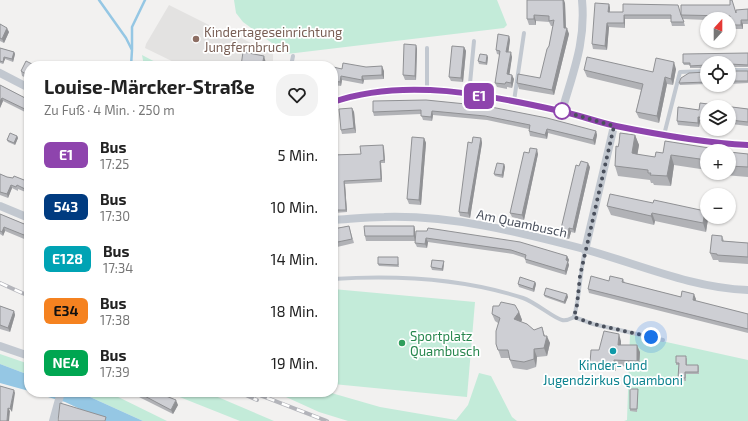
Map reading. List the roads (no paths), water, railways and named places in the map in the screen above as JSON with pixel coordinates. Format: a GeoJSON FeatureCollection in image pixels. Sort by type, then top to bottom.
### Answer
{"type":"FeatureCollection","features":[{"type":"Feature","properties":{"kind":"street"},"geometry":{"type":"LineString","coordinates":[[562,111],[582,44],[584,16],[582,0]]}},
{"type":"Feature","properties":{"kind":"street"},"geometry":{"type":"LineString","coordinates":[[0,73],[24,85]]}},
{"type":"Feature","properties":{"kind":"street"},"geometry":{"type":"LineString","coordinates":[[338,100],[363,93],[427,91],[468,94],[562,111],[614,126],[664,136],[748,145]]}},
{"type":"Feature","properties":{"kind":"street"},"geometry":{"type":"LineString","coordinates":[[585,250],[614,126]]}},
{"type":"Feature","properties":{"kind":"street"},"geometry":{"type":"LineString","coordinates":[[0,206],[24,216]]}},
{"type":"Feature","properties":{"kind":"street","name":"Am Quambusch"},"geometry":{"type":"LineString","coordinates":[[338,220],[385,217],[430,219],[473,224],[530,235],[700,284],[748,290]]}},
{"type":"Feature","properties":{"kind":"street"},"geometry":{"type":"LineString","coordinates":[[0,346],[24,354]]}},
{"type":"Feature","properties":{"kind":"street"},"geometry":{"type":"LineString","coordinates":[[53,421],[54,412],[59,397]]}},
{"type":"Feature","properties":{"kind":"lane"},"geometry":{"type":"LineString","coordinates":[[514,102],[524,33]]}},
{"type":"Feature","properties":{"kind":"lane"},"geometry":{"type":"LineString","coordinates":[[468,94],[474,40]]}},
{"type":"Feature","properties":{"kind":"lane"},"geometry":{"type":"LineString","coordinates":[[427,48],[427,91]]}},
{"type":"Feature","properties":{"kind":"lane"},"geometry":{"type":"LineString","coordinates":[[292,61],[293,56]]}},
{"type":"Feature","properties":{"kind":"lane"},"geometry":{"type":"LineString","coordinates":[[736,70],[748,70]]}},
{"type":"Feature","properties":{"kind":"lane"},"geometry":{"type":"LineString","coordinates":[[664,136],[680,72],[700,71]]}},
{"type":"Feature","properties":{"kind":"lane"},"geometry":{"type":"LineString","coordinates":[[574,317],[585,250]]}},
{"type":"Feature","properties":{"kind":"lane"},"geometry":{"type":"LineString","coordinates":[[338,279],[371,277],[417,278],[487,288],[525,298],[542,307],[560,320],[567,320],[574,317],[593,324],[663,340]]}},
{"type":"Feature","properties":{"kind":"water"},"geometry":{"type":"Polygon","coordinates":[[[0,364],[24,373],[24,390],[0,383],[0,364]]]}},
{"type":"Feature","properties":{"kind":"water"},"geometry":{"type":"Polygon","coordinates":[[[48,397],[90,397],[143,421],[106,421],[65,402],[48,397]]]}},
{"type":"Feature","properties":{"kind":"waterway"},"geometry":{"type":"LineString","coordinates":[[99,0],[126,38],[132,50],[131,61]]}},
{"type":"Feature","properties":{"kind":"waterway"},"geometry":{"type":"LineString","coordinates":[[132,49],[132,27],[145,0]]}},
{"type":"Feature","properties":{"kind":"railway"},"geometry":{"type":"LineString","coordinates":[[0,283],[24,294]]}},
{"type":"Feature","properties":{"kind":"railway"},"geometry":{"type":"LineString","coordinates":[[250,397],[257,400]]}},
{"type":"Feature","properties":{"kind":"railway"},"geometry":{"type":"LineString","coordinates":[[265,397],[327,421]]}},
{"type":"Feature","properties":{"kind":"place","name":"Kindertageseinrichtung Jungfernbruch"},"geometry":{"type":"Point","coordinates":[196,39]}},
{"type":"Feature","properties":{"kind":"place","name":"Sportplatz Quambusch"},"geometry":{"type":"Point","coordinates":[402,343]}},
{"type":"Feature","properties":{"kind":"place","name":"Kinder- und Jugendzirkus Quamboni"},"geometry":{"type":"Point","coordinates":[613,351]}}]}
